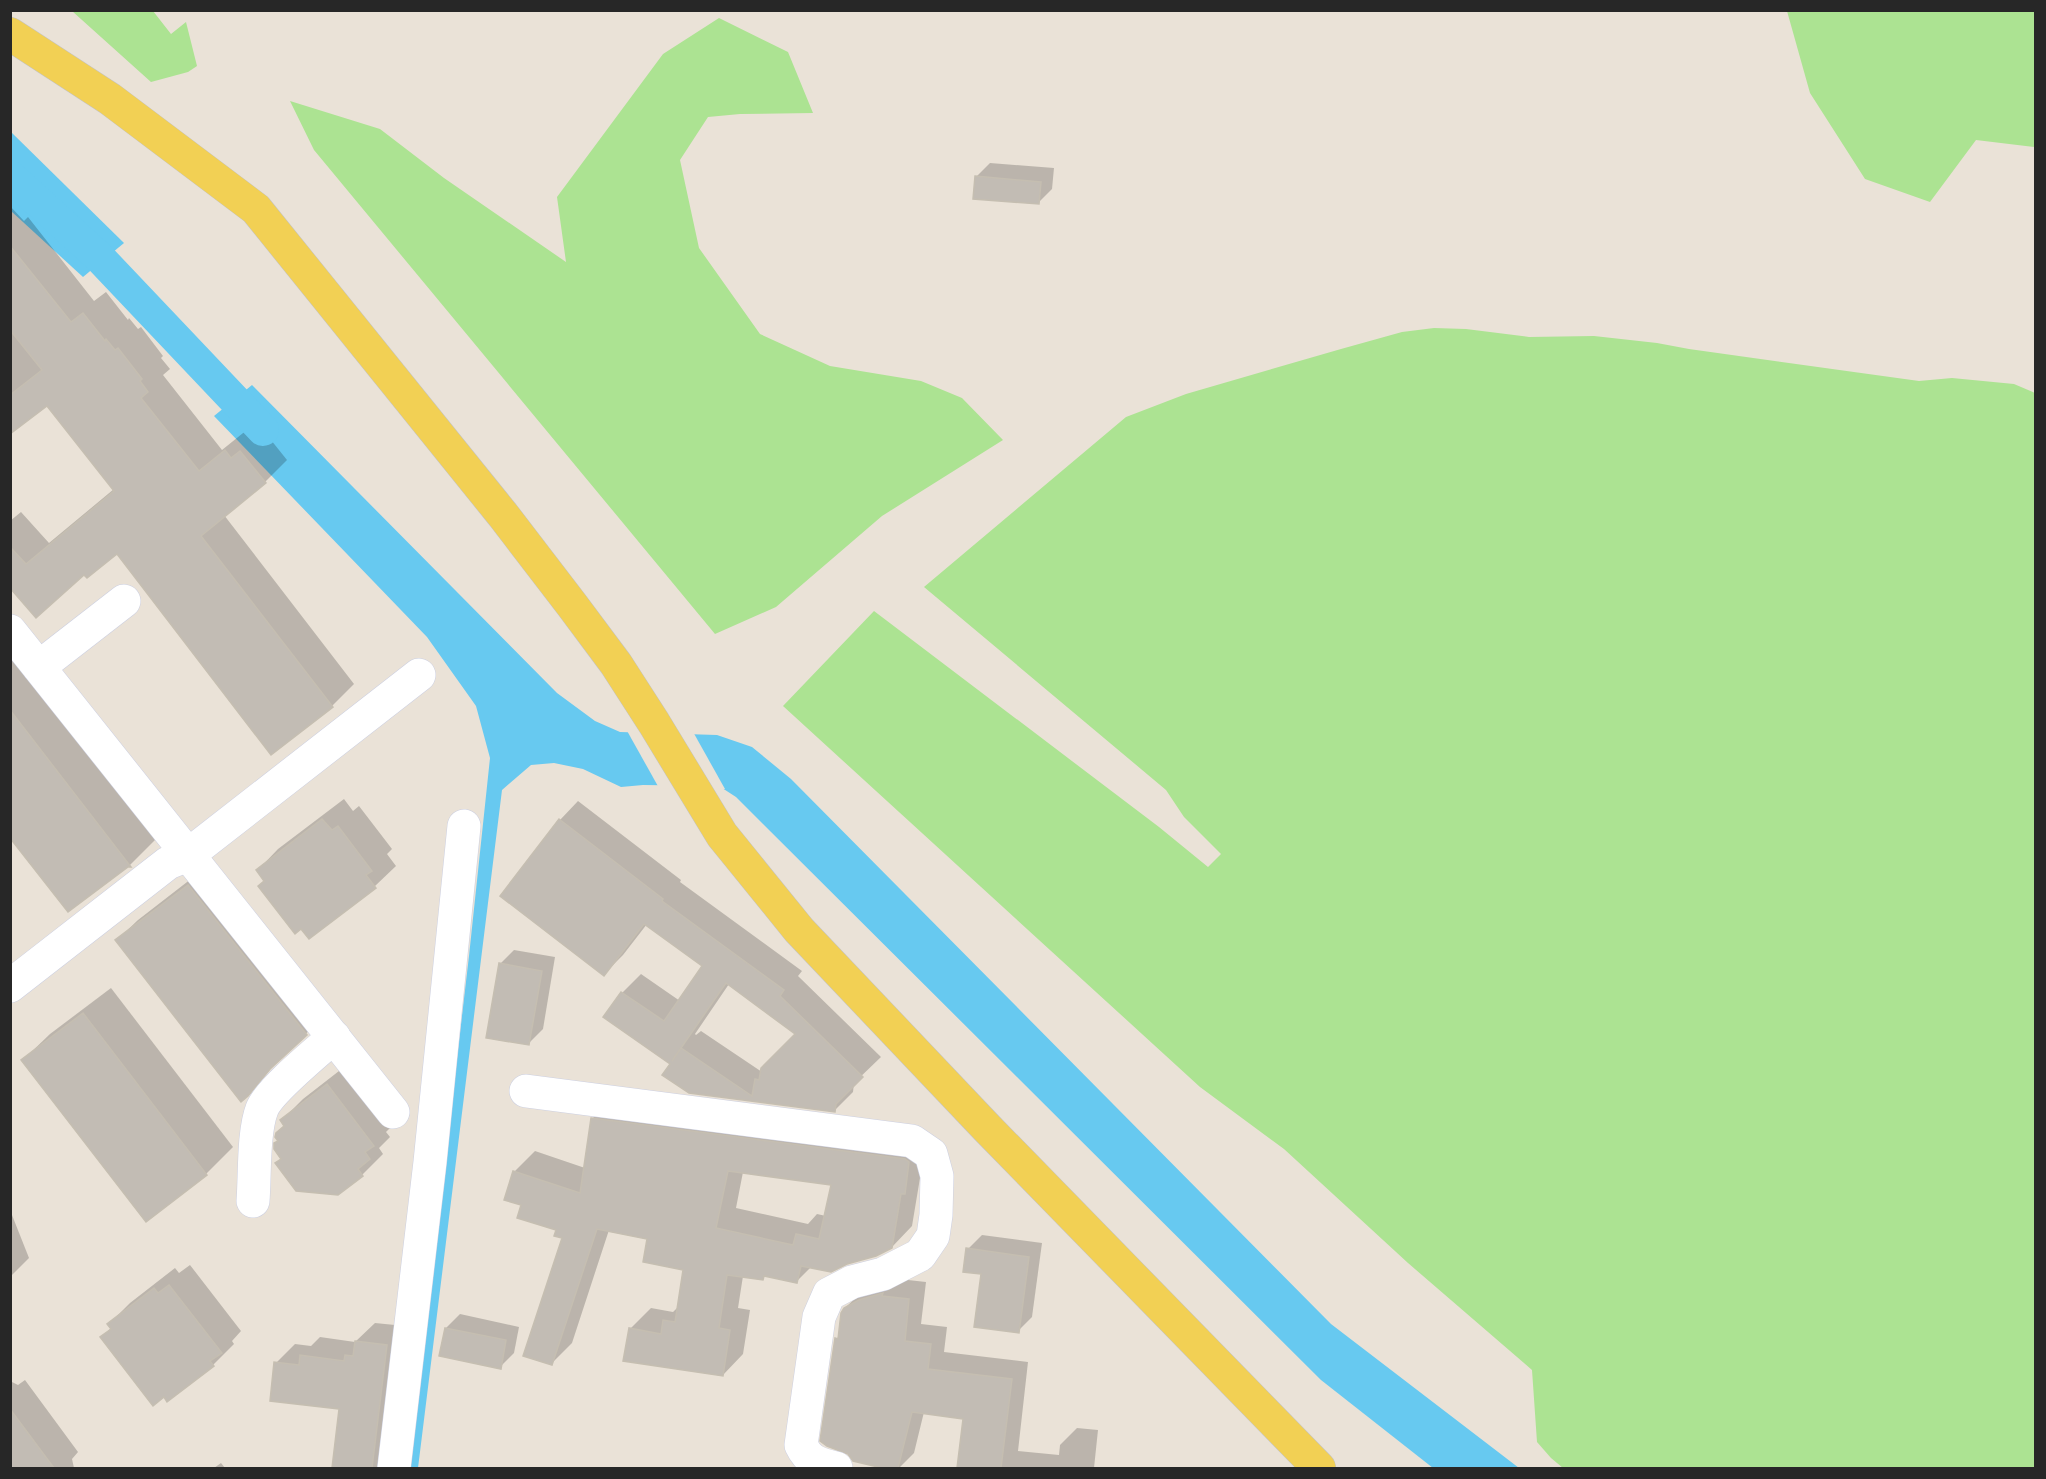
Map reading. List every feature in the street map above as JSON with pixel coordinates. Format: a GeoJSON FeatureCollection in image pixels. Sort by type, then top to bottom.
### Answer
{"type":"FeatureCollection","features":[{"type":"Feature","properties":{"kind":"main road"},"geometry":{"type":"LineString","coordinates":[[10,34],[110,99],[256,209],[503,515],[609,656],[654,723],[693,791],[722,835],[799,930],[987,1128],[1319,1468]]}},
{"type":"Feature","properties":{"kind":"street"},"geometry":{"type":"LineString","coordinates":[[39,667],[124,601]]}},
{"type":"Feature","properties":{"kind":"street"},"geometry":{"type":"LineString","coordinates":[[10,631],[393,1112]]}},
{"type":"Feature","properties":{"kind":"street"},"geometry":{"type":"LineString","coordinates":[[10,986],[168,862],[188,855],[419,675]]}},
{"type":"Feature","properties":{"kind":"street"},"geometry":{"type":"LineString","coordinates":[[394,1468],[430,1162],[464,826]]}},
{"type":"Feature","properties":{"kind":"street"},"geometry":{"type":"LineString","coordinates":[[253,1201],[258,1127],[262,1108],[274,1093],[334,1037]]}},
{"type":"Feature","properties":{"kind":"street"},"geometry":{"type":"LineString","coordinates":[[526,1091],[912,1142],[931,1154],[938,1176],[936,1215],[933,1236],[920,1255],[883,1274],[852,1282],[829,1294],[819,1317],[801,1445],[806,1455],[818,1464],[836,1468]]}},
{"type":"Feature","properties":{"kind":"green space"},"geometry":{"type":"Polygon","coordinates":[[[72,11],[153,11],[171,34],[186,22],[197,66],[188,72],[151,82],[72,11]]]}},
{"type":"Feature","properties":{"kind":"green space"},"geometry":{"type":"Polygon","coordinates":[[[1787,11],[2035,11],[2035,147],[1976,140],[1930,202],[1865,179],[1810,93],[1787,11]]]}},
{"type":"Feature","properties":{"kind":"green space"},"geometry":{"type":"Polygon","coordinates":[[[719,18],[788,52],[813,113],[708,117],[680,160],[699,248],[760,334],[830,366],[921,381],[962,398],[1003,440],[882,516],[776,607],[715,634],[314,150],[290,101],[380,129],[444,178],[566,262],[557,197],[663,54],[719,18]]]}},
{"type":"Feature","properties":{"kind":"green space"},"geometry":{"type":"Polygon","coordinates":[[[1434,328],[1466,329],[1529,337],[1594,336],[1919,381],[1952,378],[2014,384],[2035,393],[2035,1468],[1563,1468],[1537,1442],[1532,1370],[1408,1263],[1284,1149],[1200,1087],[783,706],[874,611],[1159,827],[1208,867],[1221,854],[1184,817],[1166,790],[924,587],[1126,417],[1186,394],[1341,349],[1402,332],[1434,328]]]}},
{"type":"Feature","properties":{"kind":"water"},"geometry":{"type":"Polygon","coordinates":[[[10,131],[124,243],[83,277],[11,211],[10,131]]]}},
{"type":"Feature","properties":{"kind":"water"},"geometry":{"type":"Polygon","coordinates":[[[252,385],[557,693],[595,721],[620,732],[717,735],[752,747],[791,779],[1331,1324],[1519,1468],[1433,1468],[1321,1380],[736,797],[719,786],[621,787],[583,769],[554,763],[531,765],[502,790],[418,1468],[409,1468],[490,758],[476,706],[427,637],[214,416],[252,385]]]}},
{"type":"Feature","properties":{"kind":"pier"},"geometry":{"type":"Polygon","coordinates":[[[626,729],[692,730],[725,789],[659,788],[626,729]]]}},
{"type":"Feature","properties":{"kind":"building"},"geometry":{"type":"Polygon","coordinates":[[[975,176],[1041,182],[1039,204],[973,199],[975,176]]]}},
{"type":"Feature","properties":{"kind":"building"},"geometry":{"type":"Polygon","coordinates":[[[10,246],[71,322],[83,313],[105,341],[106,339],[115,350],[118,348],[142,379],[140,381],[148,392],[141,398],[199,471],[225,450],[231,458],[240,451],[266,483],[201,536],[333,707],[271,755],[117,554],[87,578],[84,575],[36,618],[10,588],[10,547],[26,564],[114,491],[47,406],[10,434],[10,395],[42,370],[10,330],[10,246]]]}},
{"type":"Feature","properties":{"kind":"building"},"geometry":{"type":"Polygon","coordinates":[[[10,710],[131,867],[68,912],[10,838],[10,710]]]}},
{"type":"Feature","properties":{"kind":"building"},"geometry":{"type":"Polygon","coordinates":[[[322,819],[332,830],[338,826],[372,871],[366,875],[376,888],[309,939],[301,929],[295,934],[258,886],[264,881],[256,870],[322,819]]]}},
{"type":"Feature","properties":{"kind":"building"},"geometry":{"type":"Polygon","coordinates":[[[559,819],[663,899],[662,901],[784,990],[780,996],[863,1077],[836,1104],[835,1112],[689,1093],[662,1075],[670,1064],[603,1017],[621,992],[664,1021],[702,966],[644,924],[604,976],[500,896],[559,819]],[[726,983],[681,1048],[752,1096],[755,1079],[759,1080],[761,1068],[795,1034],[726,983]]]}},
{"type":"Feature","properties":{"kind":"building"},"geometry":{"type":"Polygon","coordinates":[[[188,885],[307,1035],[270,1069],[241,1102],[115,940],[188,885]]]}},
{"type":"Feature","properties":{"kind":"building"},"geometry":{"type":"Polygon","coordinates":[[[499,963],[542,971],[529,1045],[486,1038],[499,963]]]}},
{"type":"Feature","properties":{"kind":"building"},"geometry":{"type":"Polygon","coordinates":[[[83,1013],[207,1175],[146,1222],[21,1060],[83,1013]]]}},
{"type":"Feature","properties":{"kind":"building"},"geometry":{"type":"Polygon","coordinates":[[[327,1084],[374,1146],[365,1152],[370,1159],[358,1169],[363,1176],[338,1195],[296,1191],[275,1163],[281,1159],[274,1149],[274,1143],[278,1141],[275,1137],[276,1133],[284,1126],[280,1120],[327,1084]]]}},
{"type":"Feature","properties":{"kind":"building"},"geometry":{"type":"Polygon","coordinates":[[[591,1118],[905,1159],[909,1162],[905,1194],[901,1194],[892,1248],[831,1272],[801,1266],[797,1283],[764,1276],[763,1280],[727,1275],[719,1328],[730,1330],[723,1376],[623,1361],[629,1328],[661,1334],[663,1320],[675,1322],[683,1270],[643,1262],[647,1239],[597,1229],[552,1365],[523,1356],[562,1238],[554,1236],[556,1230],[517,1218],[521,1205],[504,1200],[513,1171],[580,1193],[591,1118]],[[728,1171],[716,1228],[793,1245],[796,1234],[819,1239],[831,1185],[728,1171]]]}},
{"type":"Feature","properties":{"kind":"building"},"geometry":{"type":"Polygon","coordinates":[[[966,1248],[1029,1257],[1019,1333],[974,1327],[981,1274],[963,1272],[966,1248]]]}},
{"type":"Feature","properties":{"kind":"building"},"geometry":{"type":"Polygon","coordinates":[[[169,1285],[222,1353],[210,1361],[214,1366],[167,1402],[164,1397],[153,1406],[100,1337],[111,1329],[107,1324],[154,1288],[158,1293],[169,1285]]]}},
{"type":"Feature","properties":{"kind":"building"},"geometry":{"type":"Polygon","coordinates":[[[883,1293],[882,1296],[909,1299],[905,1341],[931,1344],[928,1369],[1012,1379],[1001,1468],[957,1468],[963,1419],[912,1412],[898,1468],[882,1468],[853,1461],[848,1454],[820,1441],[835,1338],[838,1339],[841,1313],[844,1308],[859,1300],[883,1293]]]}},
{"type":"Feature","properties":{"kind":"building"},"geometry":{"type":"Polygon","coordinates":[[[445,1328],[506,1340],[501,1369],[439,1356],[445,1328]]]}},
{"type":"Feature","properties":{"kind":"building"},"geometry":{"type":"Polygon","coordinates":[[[355,1341],[387,1345],[372,1468],[332,1468],[339,1409],[270,1401],[274,1362],[299,1365],[300,1355],[344,1361],[345,1355],[353,1356],[355,1341]]]}},
{"type":"Feature","properties":{"kind":"building"},"geometry":{"type":"Polygon","coordinates":[[[10,1409],[54,1468],[10,1468],[10,1409]]]}},
{"type":"Feature","properties":{"kind":"waterway"},"geometry":{"type":"LineString","coordinates":[[10,176],[99,257],[263,430]]}}]}
